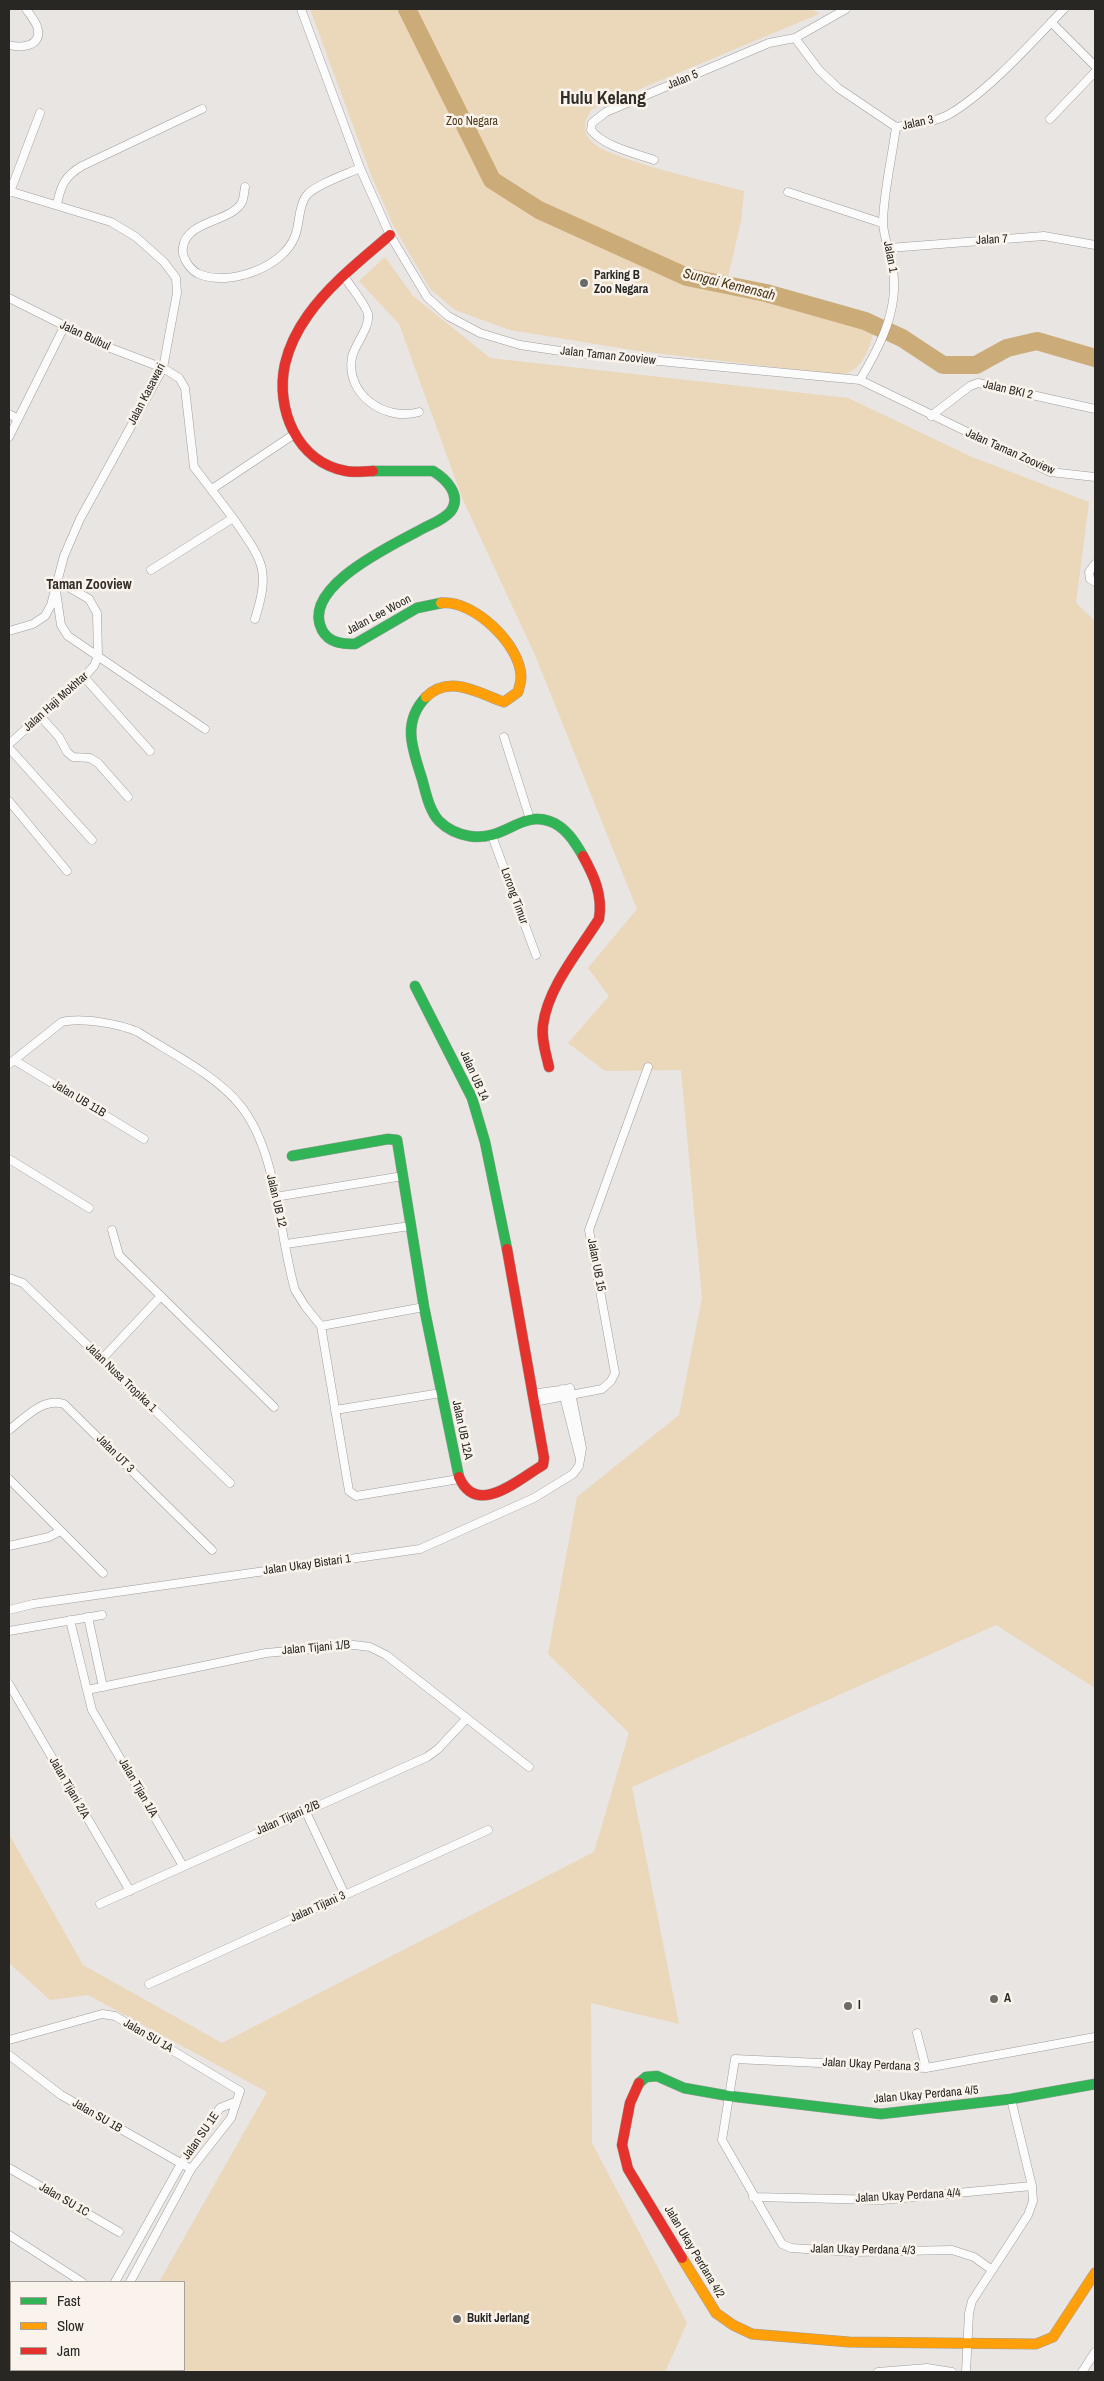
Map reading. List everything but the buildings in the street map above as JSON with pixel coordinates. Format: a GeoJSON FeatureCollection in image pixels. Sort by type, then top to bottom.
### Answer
{"type":"FeatureCollection","features":[{"type":"Feature","properties":{"kind":"street"},"geometry":{"type":"LineString","coordinates":[[9,45],[24,47],[32,44],[38,36],[38,29],[26,9]]}},
{"type":"Feature","properties":{"kind":"street","name":"Jalan Taman Zooview"},"geometry":{"type":"LineString","coordinates":[[301,9],[360,168],[390,235],[427,297],[448,316],[480,333],[520,345],[574,353],[860,380],[1050,472],[1095,477]]}},
{"type":"Feature","properties":{"kind":"street"},"geometry":{"type":"LineString","coordinates":[[832,9],[843,11]]}},
{"type":"Feature","properties":{"kind":"street","name":"Jalan 3"},"geometry":{"type":"LineString","coordinates":[[795,38],[818,70],[838,88],[896,127],[931,122],[947,115],[964,104],[1064,9]]}},
{"type":"Feature","properties":{"kind":"street","name":"Jalan 5"},"geometry":{"type":"LineString","coordinates":[[654,160],[608,143],[595,135],[591,130],[592,123],[606,112],[769,43],[795,38],[843,11]]}},
{"type":"Feature","properties":{"kind":"street"},"geometry":{"type":"LineString","coordinates":[[1051,22],[1095,66]]}},
{"type":"Feature","properties":{"kind":"street"},"geometry":{"type":"LineString","coordinates":[[1050,119],[1095,72]]}},
{"type":"Feature","properties":{"kind":"street"},"geometry":{"type":"LineString","coordinates":[[57,204],[62,182],[76,170],[202,109]]}},
{"type":"Feature","properties":{"kind":"street"},"geometry":{"type":"LineString","coordinates":[[9,192],[40,113]]}},
{"type":"Feature","properties":{"kind":"street","name":"Jalan 1"},"geometry":{"type":"LineString","coordinates":[[860,380],[879,345],[890,316],[895,285],[889,248],[882,224],[896,127]]}},
{"type":"Feature","properties":{"kind":"street"},"geometry":{"type":"LineString","coordinates":[[245,187],[242,202],[234,212],[203,224],[189,236],[183,245],[183,256],[190,267],[199,274],[210,277],[236,276],[252,272],[273,263],[287,250],[295,237],[306,195],[316,188],[360,168]]}},
{"type":"Feature","properties":{"kind":"street","name":"Jalan Kasawari"},"geometry":{"type":"LineString","coordinates":[[9,192],[57,204],[111,222],[136,237],[164,262],[176,278],[177,292],[163,368],[80,519],[64,556],[56,589],[45,616],[33,624],[9,632]]}},
{"type":"Feature","properties":{"kind":"street"},"geometry":{"type":"LineString","coordinates":[[788,192],[882,224]]}},
{"type":"Feature","properties":{"kind":"street","name":"Jalan Lee Woon"},"geometry":{"type":"LineString","coordinates":[[390,235],[319,300],[298,327],[287,353],[283,385],[285,411],[293,435],[306,451],[322,464],[344,471],[433,472],[443,476],[451,484],[454,505],[451,512],[398,542],[340,579],[323,598],[319,609],[319,622],[333,643],[343,646],[354,644],[425,604],[443,602],[460,604],[480,615],[498,630],[514,653],[521,682],[519,692],[513,699],[504,702],[472,688],[457,685],[442,687],[422,702],[414,716],[410,738],[428,801],[441,823],[460,834],[492,836],[530,819]]}},
{"type":"Feature","properties":{"kind":"street","name":"Jalan 7"},"geometry":{"type":"LineString","coordinates":[[889,248],[1044,236],[1095,245]]}},
{"type":"Feature","properties":{"kind":"street"},"geometry":{"type":"LineString","coordinates":[[344,276],[368,314],[352,358],[353,374],[358,388],[369,402],[382,411],[406,416],[419,412]]}},
{"type":"Feature","properties":{"kind":"street","name":"Jalan Bulbul"},"geometry":{"type":"LineString","coordinates":[[9,298],[64,327],[105,346],[163,368],[179,378],[185,388],[194,467],[212,489],[259,556],[264,570],[262,596],[255,619]]}},
{"type":"Feature","properties":{"kind":"street"},"geometry":{"type":"LineString","coordinates":[[9,437],[64,327]]}},
{"type":"Feature","properties":{"kind":"street","name":"Jalan BKI 2"},"geometry":{"type":"LineString","coordinates":[[931,416],[970,386],[978,383],[1095,409]]}},
{"type":"Feature","properties":{"kind":"street"},"geometry":{"type":"LineString","coordinates":[[9,414],[18,419]]}},
{"type":"Feature","properties":{"kind":"street"},"geometry":{"type":"LineString","coordinates":[[212,489],[293,435]]}},
{"type":"Feature","properties":{"kind":"street"},"geometry":{"type":"LineString","coordinates":[[152,570],[233,518]]}},
{"type":"Feature","properties":{"kind":"street"},"geometry":{"type":"LineString","coordinates":[[1095,564],[1089,572],[1090,578],[1095,582]]}},
{"type":"Feature","properties":{"kind":"street"},"geometry":{"type":"LineString","coordinates":[[58,581],[89,599],[97,614],[98,656]]}},
{"type":"Feature","properties":{"kind":"street"},"geometry":{"type":"LineString","coordinates":[[56,589],[64,632],[205,729]]}},
{"type":"Feature","properties":{"kind":"street","name":"Jalan Haji Mokhtar"},"geometry":{"type":"LineString","coordinates":[[9,744],[84,677],[94,666],[98,656]]}},
{"type":"Feature","properties":{"kind":"street"},"geometry":{"type":"LineString","coordinates":[[84,677],[150,751]]}},
{"type":"Feature","properties":{"kind":"street"},"geometry":{"type":"LineString","coordinates":[[41,717],[59,737],[67,752],[73,757],[90,758],[98,763],[128,797]]}},
{"type":"Feature","properties":{"kind":"street"},"geometry":{"type":"LineString","coordinates":[[504,737],[530,819],[545,820],[565,829],[578,843],[598,888],[602,906],[600,919],[548,1006],[544,1025],[544,1043],[549,1067]]}},
{"type":"Feature","properties":{"kind":"street"},"geometry":{"type":"LineString","coordinates":[[9,748],[92,840]]}},
{"type":"Feature","properties":{"kind":"street"},"geometry":{"type":"LineString","coordinates":[[9,801],[67,871]]}},
{"type":"Feature","properties":{"kind":"street","name":"Lorong Timur"},"geometry":{"type":"LineString","coordinates":[[492,836],[536,955]]}},
{"type":"Feature","properties":{"kind":"street","name":"Jalan UB 14"},"geometry":{"type":"LineString","coordinates":[[415,986],[472,1098],[485,1142],[500,1212]]}},
{"type":"Feature","properties":{"kind":"street","name":"Jalan UB 12"},"geometry":{"type":"LineString","coordinates":[[11,1062],[62,1022],[72,1020],[127,1027],[138,1032],[212,1080],[239,1104],[257,1130],[266,1156],[295,1290],[304,1306],[321,1326]]}},
{"type":"Feature","properties":{"kind":"street","name":"Jalan UB 11B"},"geometry":{"type":"LineString","coordinates":[[11,1062],[144,1139]]}},
{"type":"Feature","properties":{"kind":"street","name":"Jalan UB 15"},"geometry":{"type":"LineString","coordinates":[[533,1398],[602,1389],[611,1382],[615,1373],[588,1230],[648,1068]]}},
{"type":"Feature","properties":{"kind":"street","name":"Jalan UB 12A"},"geometry":{"type":"LineString","coordinates":[[292,1156],[388,1139],[397,1140],[424,1307],[460,1479],[470,1493],[484,1498],[492,1496],[543,1465],[544,1458],[500,1212]]}},
{"type":"Feature","properties":{"kind":"street"},"geometry":{"type":"LineString","coordinates":[[9,1159],[89,1208]]}},
{"type":"Feature","properties":{"kind":"street"},"geometry":{"type":"LineString","coordinates":[[275,1197],[403,1176]]}},
{"type":"Feature","properties":{"kind":"street"},"geometry":{"type":"LineString","coordinates":[[286,1244],[410,1226]]}},
{"type":"Feature","properties":{"kind":"street"},"geometry":{"type":"LineString","coordinates":[[112,1230],[119,1255],[274,1407]]}},
{"type":"Feature","properties":{"kind":"street","name":"Jalan Nusa Tropika 1"},"geometry":{"type":"LineString","coordinates":[[9,1278],[23,1284],[230,1482]]}},
{"type":"Feature","properties":{"kind":"street"},"geometry":{"type":"LineString","coordinates":[[101,1360],[161,1296]]}},
{"type":"Feature","properties":{"kind":"street"},"geometry":{"type":"LineString","coordinates":[[424,1307],[321,1326],[349,1491],[356,1496],[460,1479]]}},
{"type":"Feature","properties":{"kind":"street"},"geometry":{"type":"LineString","coordinates":[[335,1410],[441,1393]]}},
{"type":"Feature","properties":{"kind":"street","name":"Jalan Ukay Bistari 1"},"geometry":{"type":"LineString","coordinates":[[9,1610],[33,1604],[420,1549],[534,1498],[573,1474],[580,1466],[582,1448],[567,1393]]}},
{"type":"Feature","properties":{"kind":"street","name":"Jalan UT 3"},"geometry":{"type":"LineString","coordinates":[[9,1430],[46,1402],[55,1401],[64,1404],[212,1550]]}},
{"type":"Feature","properties":{"kind":"street"},"geometry":{"type":"LineString","coordinates":[[9,1479],[103,1574]]}},
{"type":"Feature","properties":{"kind":"street"},"geometry":{"type":"LineString","coordinates":[[9,1546],[49,1537],[60,1531]]}},
{"type":"Feature","properties":{"kind":"street"},"geometry":{"type":"LineString","coordinates":[[9,1631],[102,1615]]}},
{"type":"Feature","properties":{"kind":"street"},"geometry":{"type":"LineString","coordinates":[[88,1617],[103,1687]]}},
{"type":"Feature","properties":{"kind":"street"},"geometry":{"type":"LineString","coordinates":[[70,1620],[87,1690]]}},
{"type":"Feature","properties":{"kind":"street","name":"Jalan Tijani 1/B"},"geometry":{"type":"LineString","coordinates":[[87,1690],[266,1653],[354,1645],[370,1646],[386,1655],[529,1767]]}},
{"type":"Feature","properties":{"kind":"street"},"geometry":{"type":"LineString","coordinates":[[78,1656],[95,1653]]}},
{"type":"Feature","properties":{"kind":"street","name":"Jalan Tijani 2/A"},"geometry":{"type":"LineString","coordinates":[[9,1684],[130,1891]]}},
{"type":"Feature","properties":{"kind":"street","name":"Jalan Tijan 1/A"},"geometry":{"type":"LineString","coordinates":[[87,1690],[92,1710],[183,1866]]}},
{"type":"Feature","properties":{"kind":"street","name":"Jalan Tijani 2/B"},"geometry":{"type":"LineString","coordinates":[[100,1904],[427,1756],[438,1749],[467,1718]]}},
{"type":"Feature","properties":{"kind":"street"},"geometry":{"type":"LineString","coordinates":[[305,1810],[345,1895]]}},
{"type":"Feature","properties":{"kind":"street","name":"Jalan Tijani 3"},"geometry":{"type":"LineString","coordinates":[[149,1984],[488,1830]]}},
{"type":"Feature","properties":{"kind":"street","name":"Jalan SU 1A"},"geometry":{"type":"LineString","coordinates":[[9,2040],[102,2014],[115,2016],[237,2087],[240,2091],[235,2102]]}},
{"type":"Feature","properties":{"kind":"street"},"geometry":{"type":"LineString","coordinates":[[917,2034],[926,2068]]}},
{"type":"Feature","properties":{"kind":"street","name":"Jalan Ukay Perdana 3"},"geometry":{"type":"LineString","coordinates":[[735,2059],[926,2068],[1095,2037]]}},
{"type":"Feature","properties":{"kind":"street","name":"Jalan SU 1B"},"geometry":{"type":"LineString","coordinates":[[9,2055],[61,2095],[191,2170]]}},
{"type":"Feature","properties":{"kind":"street","name":"Jalan Ukay Perdana 4/3"},"geometry":{"type":"LineString","coordinates":[[735,2059],[722,2140],[776,2237],[782,2244],[791,2248],[853,2252],[952,2250],[974,2257],[992,2270]]}},
{"type":"Feature","properties":{"kind":"street","name":"Jalan Ukay Perdana 4/2"},"geometry":{"type":"LineString","coordinates":[[729,2096],[684,2088],[657,2076],[646,2077],[637,2085],[630,2103],[622,2145],[628,2169],[716,2313],[733,2325],[752,2334],[849,2342],[967,2344]]}},
{"type":"Feature","properties":{"kind":"street","name":"Jalan Ukay Perdana 4/5"},"geometry":{"type":"LineString","coordinates":[[729,2096],[881,2114],[1011,2099],[1095,2084]]}},
{"type":"Feature","properties":{"kind":"street"},"geometry":{"type":"LineString","coordinates":[[966,2372],[969,2313],[972,2301],[1028,2215],[1033,2201],[1032,2186],[1011,2099]]}},
{"type":"Feature","properties":{"kind":"street","name":"Jalan SU 1E"},"geometry":{"type":"LineString","coordinates":[[116,2281],[181,2164],[220,2108],[235,2102]]}},
{"type":"Feature","properties":{"kind":"street","name":"Jalan SU 1E"},"geometry":{"type":"LineString","coordinates":[[131,2281],[191,2170],[231,2118],[235,2102]]}},
{"type":"Feature","properties":{"kind":"street","name":"Jalan SU 1C"},"geometry":{"type":"LineString","coordinates":[[9,2168],[119,2232]]}},
{"type":"Feature","properties":{"kind":"street","name":"Jalan Ukay Perdana 4/4"},"geometry":{"type":"LineString","coordinates":[[754,2197],[882,2200],[1032,2186]]}},
{"type":"Feature","properties":{"kind":"street"},"geometry":{"type":"LineString","coordinates":[[9,2235],[80,2281]]}},
{"type":"Feature","properties":{"kind":"street"},"geometry":{"type":"LineString","coordinates":[[967,2344],[1036,2344],[1053,2337],[1095,2273]]}},
{"type":"Feature","properties":{"kind":"street"},"geometry":{"type":"LineString","coordinates":[[1082,2372],[1095,2352]]}},
{"type":"Feature","properties":{"kind":"street"},"geometry":{"type":"LineString","coordinates":[[878,2372],[927,2368],[952,2372]]}},
{"type":"Feature","properties":{"kind":"green space","name":"Zoo Negara"},"geometry":{"type":"Polygon","coordinates":[[[310,9],[813,9],[819,14],[592,109],[585,122],[585,131],[593,143],[603,150],[620,157],[744,191],[741,221],[725,290],[826,307],[877,323],[862,361],[850,372],[842,375],[638,351],[510,330],[455,310],[430,289],[394,227],[372,177],[310,9]]]}},
{"type":"Feature","properties":{"kind":"green space"},"geometry":{"type":"Polygon","coordinates":[[[385,257],[413,296],[490,358],[848,398],[972,457],[1089,502],[1076,603],[1095,621],[1095,1688],[996,1625],[632,1787],[679,2024],[591,2003],[592,2143],[687,2323],[665,2372],[141,2372],[185,2371],[185,2281],[160,2281],[267,2092],[88,1995],[50,2000],[9,1963],[9,1834],[83,1965],[222,2043],[594,1852],[629,1733],[548,1654],[577,1497],[679,1415],[702,1298],[681,1070],[605,1071],[568,1043],[609,996],[588,968],[637,909],[535,655],[463,500],[399,324],[359,281],[385,257]]]}},
{"type":"Feature","properties":{"kind":"waterway","name":"Sungai Kemensah"},"geometry":{"type":"LineString","coordinates":[[407,9],[492,180],[539,210],[687,277],[766,293],[865,321],[902,338],[943,365],[976,365],[1007,348],[1037,341],[1095,358]]}},
{"type":"Feature","properties":{"kind":"traffic: fast"},"geometry":{"type":"LineString","coordinates":[[373,471],[433,471],[443,478],[451,488],[454,493],[454,505],[445,517],[391,545],[353,569],[336,583],[324,598],[319,614],[322,630],[332,640],[355,644],[417,608],[441,603]]}},
{"type":"Feature","properties":{"kind":"traffic: fast"},"geometry":{"type":"LineString","coordinates":[[426,697],[418,707],[414,717],[411,737],[415,758],[428,801],[439,821],[457,832],[481,837],[492,835],[529,820],[549,821],[565,831],[583,856]]}},
{"type":"Feature","properties":{"kind":"traffic: fast"},"geometry":{"type":"LineString","coordinates":[[415,986],[472,1098],[485,1142],[507,1249]]}},
{"type":"Feature","properties":{"kind":"traffic: fast"},"geometry":{"type":"LineString","coordinates":[[292,1156],[388,1139],[397,1140],[424,1307],[459,1477]]}},
{"type":"Feature","properties":{"kind":"traffic: fast"},"geometry":{"type":"LineString","coordinates":[[639,2083],[646,2077],[657,2076],[684,2088],[729,2096],[881,2114],[1011,2099],[1095,2084]]}},
{"type":"Feature","properties":{"kind":"traffic: slow"},"geometry":{"type":"LineString","coordinates":[[426,697],[435,690],[454,686],[474,690],[504,702],[518,692],[521,681],[519,664],[513,651],[493,626],[467,608],[441,603]]}},
{"type":"Feature","properties":{"kind":"traffic: slow"},"geometry":{"type":"LineString","coordinates":[[682,2258],[716,2313],[733,2325],[752,2334],[849,2342],[1036,2344],[1053,2337],[1095,2273]]}},
{"type":"Feature","properties":{"kind":"traffic: jam"},"geometry":{"type":"LineString","coordinates":[[373,471],[349,472],[329,466],[314,457],[293,431],[283,398],[283,381],[289,351],[297,332],[308,315],[336,283],[390,235]]}},
{"type":"Feature","properties":{"kind":"traffic: jam"},"geometry":{"type":"LineString","coordinates":[[549,1067],[543,1036],[546,1011],[565,970],[599,919],[600,902],[597,886],[583,856]]}},
{"type":"Feature","properties":{"kind":"traffic: jam"},"geometry":{"type":"LineString","coordinates":[[459,1477],[467,1489],[476,1494],[487,1495],[511,1486],[543,1465],[544,1458],[507,1249]]}},
{"type":"Feature","properties":{"kind":"traffic: jam"},"geometry":{"type":"LineString","coordinates":[[639,2083],[630,2103],[622,2145],[628,2169],[682,2258]]}},
{"type":"Feature","properties":{"kind":"place","name":"Parking B Zoo Negara"},"geometry":{"type":"Point","coordinates":[584,283]}},
{"type":"Feature","properties":{"kind":"place","name":"A"},"geometry":{"type":"Point","coordinates":[994,1999]}},
{"type":"Feature","properties":{"kind":"place","name":"I"},"geometry":{"type":"Point","coordinates":[848,2006]}},
{"type":"Feature","properties":{"kind":"place","name":"Bukit Jerlang"},"geometry":{"type":"Point","coordinates":[457,2319]}},
{"type":"Feature","properties":{"kind":"district","name":"Hulu Kelang"},"geometry":{"type":"Point","coordinates":[603,99]}},
{"type":"Feature","properties":{"kind":"district","name":"Taman Zooview"},"geometry":{"type":"Point","coordinates":[89,585]}}]}
